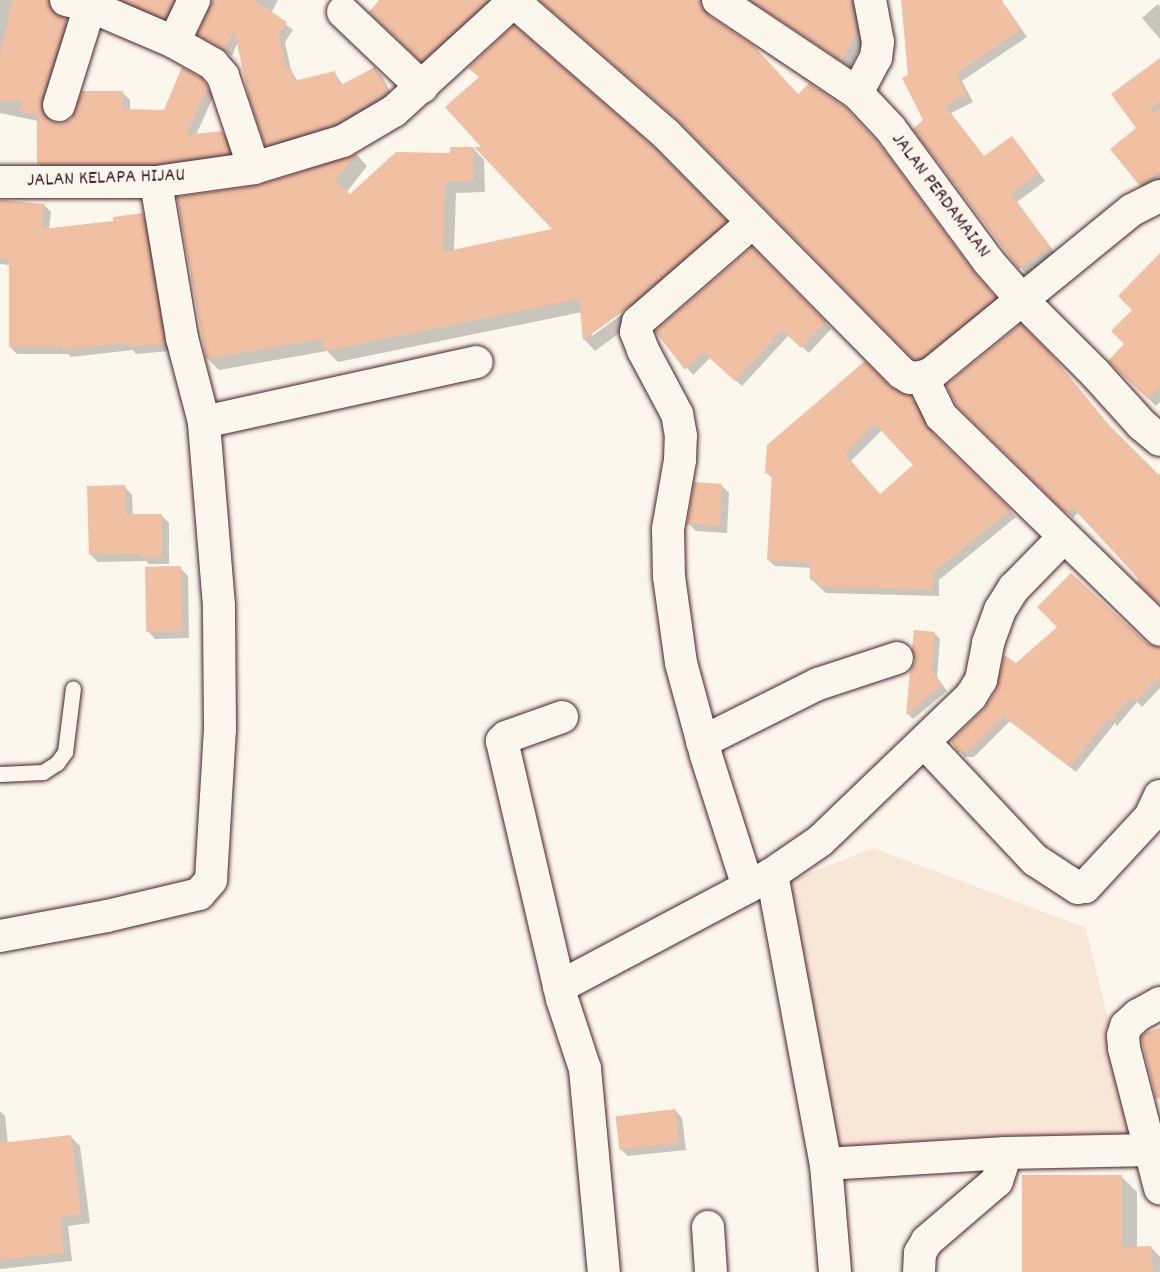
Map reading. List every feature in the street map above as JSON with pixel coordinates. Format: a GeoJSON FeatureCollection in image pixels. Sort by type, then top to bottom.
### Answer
{"type":"FeatureCollection","features":[{"type":"Feature","properties":{"kind":"street"},"geometry":{"type":"LineString","coordinates":[[174,42],[194,0]]}},
{"type":"Feature","properties":{"kind":"street"},"geometry":{"type":"LineString","coordinates":[[514,0],[666,134],[902,373],[910,378],[932,373],[1132,210],[1160,196]]}},
{"type":"Feature","properties":{"kind":"street","name":"JALAN KELAPA HIJAU"},"geometry":{"type":"LineString","coordinates":[[0,182],[156,182],[254,168],[343,141],[394,111],[514,0]]}},
{"type":"Feature","properties":{"kind":"street"},"geometry":{"type":"LineString","coordinates":[[718,0],[857,93],[876,58],[878,42],[870,0]]}},
{"type":"Feature","properties":{"kind":"street"},"geometry":{"type":"LineString","coordinates":[[59,105],[78,3],[174,42],[213,64],[223,76],[254,168]]}},
{"type":"Feature","properties":{"kind":"street"},"geometry":{"type":"LineString","coordinates":[[343,12],[422,87]]}},
{"type":"Feature","properties":{"kind":"street","name":"JALAN PERDAMAIAN"},"geometry":{"type":"LineString","coordinates":[[857,93],[890,128],[988,261],[1022,300],[1095,373],[1154,424]]}},
{"type":"Feature","properties":{"kind":"street"},"geometry":{"type":"LineString","coordinates":[[0,936],[170,902],[199,894],[210,880],[220,729],[219,606],[204,422],[182,338],[156,182]]}},
{"type":"Feature","properties":{"kind":"street"},"geometry":{"type":"LineString","coordinates":[[753,222],[638,322],[636,332],[677,414],[681,436],[680,460],[668,529],[669,577],[681,663],[702,742],[760,880],[826,1164],[835,1272]]}},
{"type":"Feature","properties":{"kind":"street"},"geometry":{"type":"LineString","coordinates":[[204,422],[476,362]]}},
{"type":"Feature","properties":{"kind":"street"},"geometry":{"type":"LineString","coordinates":[[922,377],[941,416],[1160,630]]}},
{"type":"Feature","properties":{"kind":"street"},"geometry":{"type":"LineString","coordinates":[[559,987],[760,880],[820,841],[925,743],[976,688],[1000,610],[1014,588],[1064,538]]}},
{"type":"Feature","properties":{"kind":"street"},"geometry":{"type":"LineString","coordinates":[[702,742],[818,684],[897,658]]}},
{"type":"Feature","properties":{"kind":"street"},"geometry":{"type":"LineString","coordinates":[[562,717],[506,737],[502,741],[559,987],[585,1069],[604,1272]]}},
{"type":"Feature","properties":{"kind":"street"},"geometry":{"type":"LineString","coordinates":[[925,743],[1035,860],[1078,888],[1085,887],[1157,815]]}},
{"type":"Feature","properties":{"kind":"street"},"geometry":{"type":"LineString","coordinates":[[1160,1003],[1138,1015],[1126,1026],[1123,1036],[1124,1048],[1160,1188]]}},
{"type":"Feature","properties":{"kind":"street"},"geometry":{"type":"LineString","coordinates":[[826,1164],[1006,1153],[1151,1150]]}},
{"type":"Feature","properties":{"kind":"street"},"geometry":{"type":"LineString","coordinates":[[920,1272],[920,1252],[927,1241],[997,1181],[1006,1153]]}},
{"type":"Feature","properties":{"kind":"street"},"geometry":{"type":"LineString","coordinates":[[708,1227],[711,1272]]}},
{"type":"Feature","properties":{"kind":"lane"},"geometry":{"type":"LineString","coordinates":[[0,774],[43,772],[57,763],[65,752],[73,688]]}},
{"type":"Feature","properties":{"kind":"shaded area"},"geometry":{"type":"Polygon","coordinates":[[[873,848],[1086,928],[1137,1139],[831,1150],[785,883],[873,848]]]}},
{"type":"Feature","properties":{"kind":"building"},"geometry":{"type":"Polygon","coordinates":[[[12,0],[49,0],[53,12],[67,19],[42,100],[42,109],[46,118],[62,123],[71,119],[82,91],[123,91],[123,109],[164,110],[182,67],[201,78],[208,87],[186,135],[222,131],[230,153],[155,164],[37,164],[37,115],[19,112],[22,101],[0,101],[0,57],[12,0]]]}},
{"type":"Feature","properties":{"kind":"building"},"geometry":{"type":"Polygon","coordinates":[[[122,0],[174,0],[165,19],[122,0]]]}},
{"type":"Feature","properties":{"kind":"building"},"geometry":{"type":"Polygon","coordinates":[[[212,0],[254,0],[287,22],[279,34],[286,69],[291,68],[294,81],[335,71],[339,86],[375,67],[388,92],[336,124],[265,146],[249,98],[234,30],[224,50],[197,35],[212,0]]]}},
{"type":"Feature","properties":{"kind":"building"},"geometry":{"type":"Polygon","coordinates":[[[379,0],[488,0],[421,62],[369,12],[379,0]]]}},
{"type":"Feature","properties":{"kind":"building"},"geometry":{"type":"Polygon","coordinates":[[[539,0],[700,0],[708,15],[754,46],[798,94],[809,83],[845,107],[876,140],[996,298],[923,357],[913,359],[679,121],[539,0]]]}},
{"type":"Feature","properties":{"kind":"building"},"geometry":{"type":"Polygon","coordinates":[[[750,0],[851,0],[856,35],[842,61],[750,0]]]}},
{"type":"Feature","properties":{"kind":"building"},"geometry":{"type":"Polygon","coordinates":[[[901,0],[1001,0],[1021,30],[956,74],[967,95],[945,106],[984,156],[1012,136],[1039,173],[1011,194],[1050,247],[1019,269],[913,129],[923,120],[902,78],[908,75],[901,0]]]}},
{"type":"Feature","properties":{"kind":"building"},"geometry":{"type":"Polygon","coordinates":[[[514,25],[654,147],[727,221],[625,310],[583,340],[579,299],[325,351],[322,339],[206,359],[177,197],[259,185],[357,154],[335,181],[350,194],[396,152],[450,153],[450,147],[473,147],[474,181],[445,182],[443,252],[552,229],[474,147],[481,147],[445,107],[479,77],[468,68],[514,25]]]}},
{"type":"Feature","properties":{"kind":"building"},"geometry":{"type":"Polygon","coordinates":[[[1160,58],[1160,102],[1150,109],[1154,113],[1160,108],[1160,171],[1140,186],[1110,149],[1136,128],[1111,94],[1160,58]]]}},
{"type":"Feature","properties":{"kind":"building"},"geometry":{"type":"Polygon","coordinates":[[[0,200],[44,204],[42,229],[113,221],[113,217],[143,213],[165,344],[128,347],[127,343],[62,350],[62,347],[9,347],[9,259],[0,258],[0,200]]]}},
{"type":"Feature","properties":{"kind":"building"},"geometry":{"type":"Polygon","coordinates":[[[752,247],[826,322],[801,348],[782,330],[735,381],[703,352],[685,370],[655,331],[752,247]]]}},
{"type":"Feature","properties":{"kind":"building"},"geometry":{"type":"Polygon","coordinates":[[[1160,253],[1160,387],[1148,399],[1108,361],[1124,344],[1111,331],[1132,310],[1118,296],[1160,253]]]}},
{"type":"Feature","properties":{"kind":"building"},"geometry":{"type":"Polygon","coordinates":[[[1021,324],[1049,352],[1109,425],[1160,476],[1160,605],[1136,582],[1139,579],[1072,507],[1066,513],[956,405],[946,385],[1021,324]]]}},
{"type":"Feature","properties":{"kind":"building"},"geometry":{"type":"Polygon","coordinates":[[[865,361],[892,388],[911,396],[928,429],[1011,510],[933,573],[933,590],[818,587],[818,580],[810,580],[810,563],[767,560],[772,474],[765,473],[767,445],[865,361]],[[875,424],[845,454],[880,494],[913,465],[875,424]]]}},
{"type":"Feature","properties":{"kind":"building"},"geometry":{"type":"Polygon","coordinates":[[[694,482],[722,484],[720,526],[687,524],[694,482]]]}},
{"type":"Feature","properties":{"kind":"building"},"geometry":{"type":"Polygon","coordinates":[[[125,485],[126,514],[162,514],[162,557],[140,557],[140,554],[89,555],[87,486],[125,485]]]}},
{"type":"Feature","properties":{"kind":"building"},"geometry":{"type":"Polygon","coordinates":[[[181,566],[182,631],[146,632],[145,567],[181,566]]]}},
{"type":"Feature","properties":{"kind":"building"},"geometry":{"type":"Polygon","coordinates":[[[1071,573],[1147,643],[1160,647],[1160,677],[1135,702],[1130,698],[1111,721],[1108,719],[1070,767],[1004,717],[967,752],[958,752],[951,740],[984,709],[996,690],[1004,655],[1016,663],[1057,627],[1037,607],[1071,573]]]}},
{"type":"Feature","properties":{"kind":"building"},"geometry":{"type":"Polygon","coordinates":[[[914,630],[935,632],[932,671],[942,685],[906,715],[910,670],[915,661],[912,649],[914,630]]]}},
{"type":"Feature","properties":{"kind":"building"},"geometry":{"type":"Polygon","coordinates":[[[1160,1028],[1160,1098],[1156,1099],[1141,1038],[1145,1033],[1160,1028]]]}},
{"type":"Feature","properties":{"kind":"building"},"geometry":{"type":"Polygon","coordinates":[[[675,1109],[679,1143],[620,1150],[615,1116],[675,1109]]]}},
{"type":"Feature","properties":{"kind":"building"},"geometry":{"type":"Polygon","coordinates":[[[71,1135],[81,1214],[60,1217],[64,1253],[0,1260],[0,1143],[71,1135]]]}},
{"type":"Feature","properties":{"kind":"building"},"geometry":{"type":"Polygon","coordinates":[[[1022,1175],[1122,1175],[1122,1247],[1151,1246],[1153,1272],[1022,1272],[1022,1175]]]}}]}
